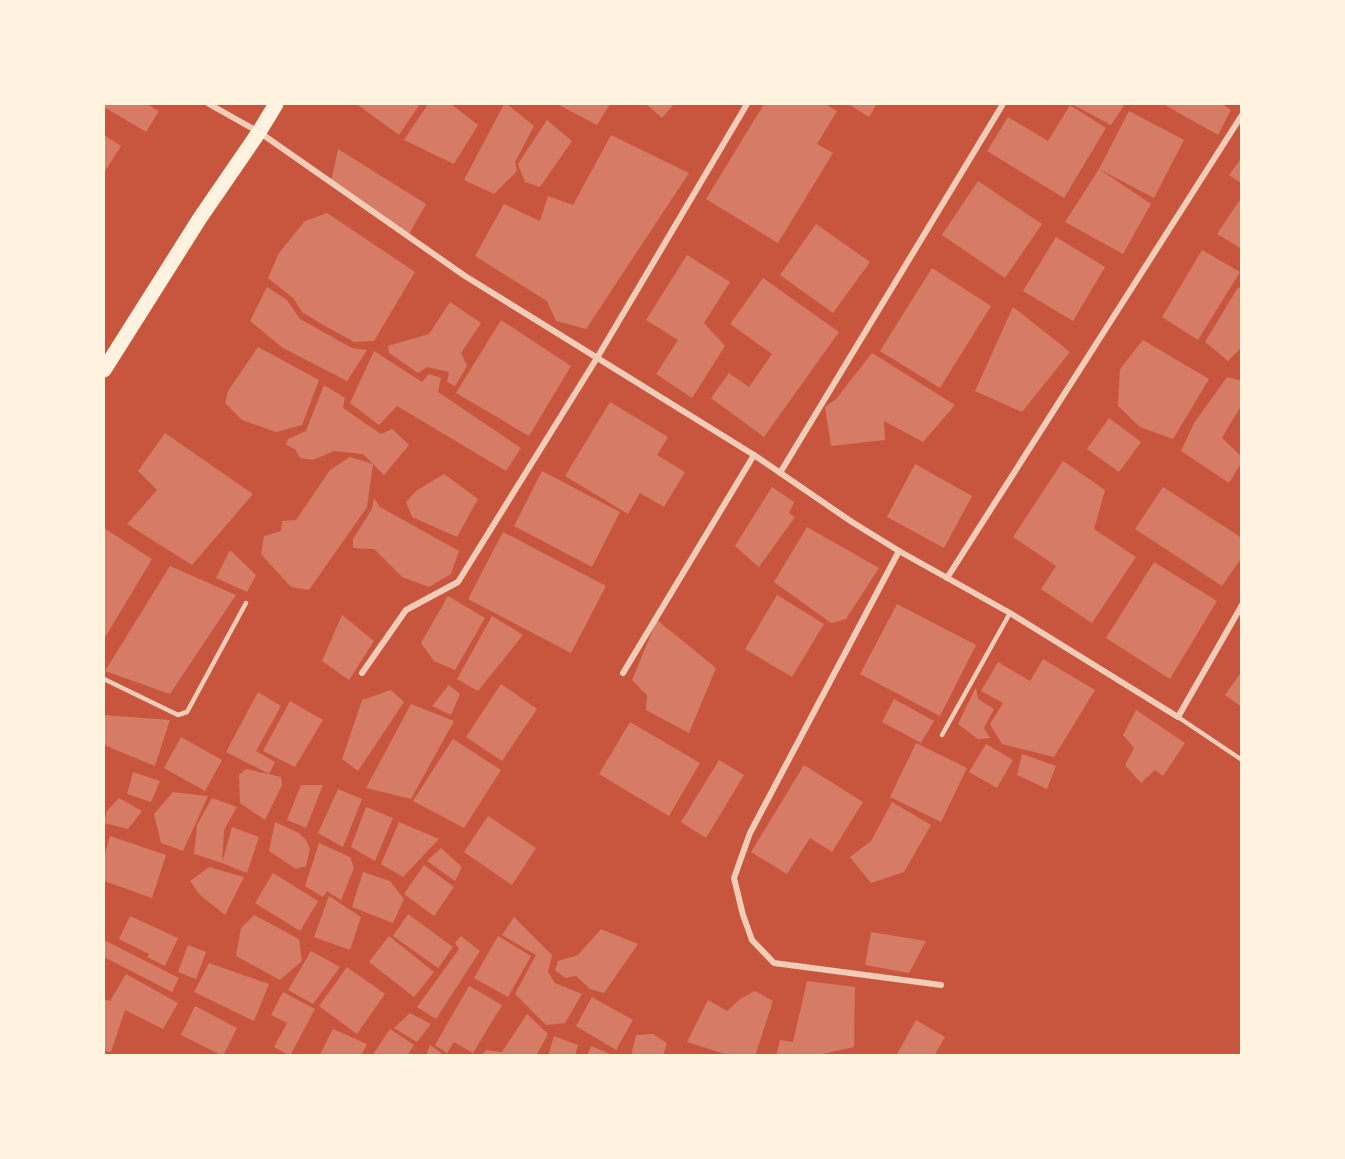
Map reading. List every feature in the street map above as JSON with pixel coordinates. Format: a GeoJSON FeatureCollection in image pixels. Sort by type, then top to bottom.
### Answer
{"type":"FeatureCollection","features":[{"type":"Feature","properties":{"kind":"main road"},"geometry":{"type":"LineString","coordinates":[[104,370],[200,218],[259,132],[274,104]]}},
{"type":"Feature","properties":{"kind":"street"},"geometry":{"type":"LineString","coordinates":[[209,104],[259,132],[465,276],[754,455],[899,551],[1010,613],[1178,717],[1242,605]]}},
{"type":"Feature","properties":{"kind":"street"},"geometry":{"type":"LineString","coordinates":[[362,673],[406,610],[458,582],[597,358],[747,104]]}},
{"type":"Feature","properties":{"kind":"street"},"geometry":{"type":"LineString","coordinates":[[780,473],[1003,104]]}},
{"type":"Feature","properties":{"kind":"street"},"geometry":{"type":"LineString","coordinates":[[947,578],[1242,115]]}},
{"type":"Feature","properties":{"kind":"street"},"geometry":{"type":"LineString","coordinates":[[623,673],[754,455]]}},
{"type":"Feature","properties":{"kind":"street"},"geometry":{"type":"LineString","coordinates":[[899,551],[750,833],[735,878],[743,915],[752,940],[774,963],[941,985]]}},
{"type":"Feature","properties":{"kind":"lane"},"geometry":{"type":"LineString","coordinates":[[104,679],[178,715],[187,712],[246,603]]}},
{"type":"Feature","properties":{"kind":"lane"},"geometry":{"type":"LineString","coordinates":[[942,735],[1010,613]]}},
{"type":"Feature","properties":{"kind":"lane"},"geometry":{"type":"LineString","coordinates":[[1178,717],[1242,760]]}},
{"type":"Feature","properties":{"kind":"building"},"geometry":{"type":"Polygon","coordinates":[[[104,104],[146,104],[159,111],[146,132],[104,107],[104,104]]]}},
{"type":"Feature","properties":{"kind":"building"},"geometry":{"type":"Polygon","coordinates":[[[359,104],[420,104],[399,135],[359,104]]]}},
{"type":"Feature","properties":{"kind":"building"},"geometry":{"type":"Polygon","coordinates":[[[428,104],[451,104],[478,125],[454,164],[404,140],[428,104]]]}},
{"type":"Feature","properties":{"kind":"building"},"geometry":{"type":"Polygon","coordinates":[[[504,104],[534,126],[515,162],[517,171],[494,194],[464,180],[504,104]]]}},
{"type":"Feature","properties":{"kind":"building"},"geometry":{"type":"Polygon","coordinates":[[[557,104],[610,104],[597,125],[557,104]]]}},
{"type":"Feature","properties":{"kind":"building"},"geometry":{"type":"Polygon","coordinates":[[[646,104],[674,104],[662,118],[646,104]]]}},
{"type":"Feature","properties":{"kind":"building"},"geometry":{"type":"Polygon","coordinates":[[[764,104],[825,104],[837,111],[817,144],[833,153],[778,243],[706,199],[764,104]]]}},
{"type":"Feature","properties":{"kind":"building"},"geometry":{"type":"Polygon","coordinates":[[[848,104],[877,104],[869,117],[848,104]]]}},
{"type":"Feature","properties":{"kind":"building"},"geometry":{"type":"Polygon","coordinates":[[[1072,104],[1125,104],[1111,125],[1072,104]]]}},
{"type":"Feature","properties":{"kind":"building"},"geometry":{"type":"Polygon","coordinates":[[[1163,104],[1222,104],[1231,110],[1218,135],[1163,104]]]}},
{"type":"Feature","properties":{"kind":"building"},"geometry":{"type":"Polygon","coordinates":[[[1070,105],[1106,128],[1064,198],[987,151],[1008,117],[1048,141],[1070,105]]]}},
{"type":"Feature","properties":{"kind":"building"},"geometry":{"type":"Polygon","coordinates":[[[1129,111],[1184,140],[1154,198],[1099,169],[1129,111]]]}},
{"type":"Feature","properties":{"kind":"building"},"geometry":{"type":"Polygon","coordinates":[[[547,120],[572,141],[540,187],[525,182],[518,164],[547,120]]]}},
{"type":"Feature","properties":{"kind":"building"},"geometry":{"type":"Polygon","coordinates":[[[104,135],[121,146],[104,173],[104,135]]]}},
{"type":"Feature","properties":{"kind":"building"},"geometry":{"type":"Polygon","coordinates":[[[611,135],[689,173],[586,329],[556,321],[547,301],[475,256],[504,204],[540,221],[548,196],[573,205],[611,135]]]}},
{"type":"Feature","properties":{"kind":"building"},"geometry":{"type":"Polygon","coordinates":[[[338,149],[426,204],[408,236],[331,182],[338,149]]]}},
{"type":"Feature","properties":{"kind":"building"},"geometry":{"type":"Polygon","coordinates":[[[1242,157],[1242,184],[1229,175],[1242,157]]]}},
{"type":"Feature","properties":{"kind":"building"},"geometry":{"type":"Polygon","coordinates":[[[1099,169],[1151,204],[1123,254],[1065,222],[1099,169]]]}},
{"type":"Feature","properties":{"kind":"building"},"geometry":{"type":"Polygon","coordinates":[[[978,181],[1042,224],[1005,278],[942,235],[978,181]]]}},
{"type":"Feature","properties":{"kind":"building"},"geometry":{"type":"Polygon","coordinates":[[[1239,201],[1242,203],[1242,249],[1217,234],[1239,201]]]}},
{"type":"Feature","properties":{"kind":"building"},"geometry":{"type":"Polygon","coordinates":[[[327,213],[415,272],[374,341],[354,342],[320,323],[302,312],[294,299],[268,278],[279,253],[305,221],[327,213]]]}},
{"type":"Feature","properties":{"kind":"building"},"geometry":{"type":"Polygon","coordinates":[[[816,224],[870,262],[833,313],[780,275],[816,224]]]}},
{"type":"Feature","properties":{"kind":"building"},"geometry":{"type":"Polygon","coordinates":[[[1056,237],[1105,267],[1073,321],[1023,291],[1056,237]]]}},
{"type":"Feature","properties":{"kind":"building"},"geometry":{"type":"Polygon","coordinates":[[[1202,250],[1240,272],[1198,340],[1162,317],[1202,250]]]}},
{"type":"Feature","properties":{"kind":"building"},"geometry":{"type":"Polygon","coordinates":[[[687,255],[730,282],[704,323],[725,346],[692,398],[656,374],[678,340],[646,320],[687,255]]]}},
{"type":"Feature","properties":{"kind":"building"},"geometry":{"type":"Polygon","coordinates":[[[932,268],[991,306],[940,388],[880,351],[932,268]]]}},
{"type":"Feature","properties":{"kind":"building"},"geometry":{"type":"Polygon","coordinates":[[[763,278],[839,332],[764,437],[711,398],[729,373],[749,387],[772,354],[730,324],[763,278]]]}},
{"type":"Feature","properties":{"kind":"building"},"geometry":{"type":"Polygon","coordinates":[[[1242,286],[1242,347],[1228,361],[1205,342],[1237,289],[1242,286]]]}},
{"type":"Feature","properties":{"kind":"building"},"geometry":{"type":"Polygon","coordinates":[[[267,287],[287,300],[300,319],[352,348],[367,350],[347,381],[283,348],[250,321],[267,287]]]}},
{"type":"Feature","properties":{"kind":"building"},"geometry":{"type":"Polygon","coordinates":[[[450,302],[481,323],[461,353],[467,366],[455,386],[447,382],[449,372],[427,367],[418,373],[389,353],[388,346],[429,334],[450,302]]]}},
{"type":"Feature","properties":{"kind":"building"},"geometry":{"type":"Polygon","coordinates":[[[1013,307],[1070,352],[1022,412],[975,391],[1013,307]]]}},
{"type":"Feature","properties":{"kind":"building"},"geometry":{"type":"Polygon","coordinates":[[[501,320],[571,366],[529,436],[456,393],[501,320]]]}},
{"type":"Feature","properties":{"kind":"building"},"geometry":{"type":"Polygon","coordinates":[[[1143,340],[1209,379],[1173,439],[1140,427],[1118,406],[1120,369],[1143,340]]]}},
{"type":"Feature","properties":{"kind":"building"},"geometry":{"type":"Polygon","coordinates":[[[258,347],[319,380],[302,425],[276,432],[242,420],[225,403],[228,391],[258,347]]]}},
{"type":"Feature","properties":{"kind":"building"},"geometry":{"type":"Polygon","coordinates":[[[374,351],[422,382],[429,374],[441,378],[438,392],[521,448],[506,471],[397,406],[379,425],[350,403],[374,351]]]}},
{"type":"Feature","properties":{"kind":"building"},"geometry":{"type":"Polygon","coordinates":[[[872,353],[955,405],[923,442],[884,421],[885,440],[831,446],[825,407],[836,399],[872,353]]]}},
{"type":"Feature","properties":{"kind":"building"},"geometry":{"type":"Polygon","coordinates":[[[1227,377],[1242,381],[1242,404],[1222,438],[1242,457],[1242,462],[1229,483],[1181,451],[1194,423],[1227,377]]]}},
{"type":"Feature","properties":{"kind":"building"},"geometry":{"type":"Polygon","coordinates":[[[324,385],[345,398],[343,408],[381,434],[392,429],[409,445],[384,475],[363,454],[334,451],[313,460],[300,458],[295,449],[286,445],[288,439],[306,431],[324,385]]]}},
{"type":"Feature","properties":{"kind":"building"},"geometry":{"type":"Polygon","coordinates":[[[610,402],[668,437],[657,455],[685,472],[664,507],[640,493],[628,514],[565,476],[610,402]]]}},
{"type":"Feature","properties":{"kind":"building"},"geometry":{"type":"Polygon","coordinates":[[[1109,418],[1141,442],[1119,472],[1087,449],[1109,418]]]}},
{"type":"Feature","properties":{"kind":"building"},"geometry":{"type":"Polygon","coordinates":[[[165,433],[253,494],[192,565],[127,524],[157,490],[138,471],[165,433]]]}},
{"type":"Feature","properties":{"kind":"building"},"geometry":{"type":"Polygon","coordinates":[[[350,457],[373,464],[367,507],[309,590],[291,587],[261,554],[264,536],[281,531],[282,521],[296,520],[330,470],[350,457]]]}},
{"type":"Feature","properties":{"kind":"building"},"geometry":{"type":"Polygon","coordinates":[[[1063,461],[1105,490],[1094,529],[1136,557],[1092,623],[1041,589],[1056,566],[1013,537],[1063,461]]]}},
{"type":"Feature","properties":{"kind":"building"},"geometry":{"type":"Polygon","coordinates":[[[915,464],[972,496],[944,548],[887,517],[915,464]]]}},
{"type":"Feature","properties":{"kind":"building"},"geometry":{"type":"Polygon","coordinates":[[[542,471],[620,512],[592,567],[514,526],[542,471]]]}},
{"type":"Feature","properties":{"kind":"building"},"geometry":{"type":"Polygon","coordinates":[[[444,474],[478,499],[457,537],[412,517],[406,502],[416,491],[444,474]]]}},
{"type":"Feature","properties":{"kind":"building"},"geometry":{"type":"Polygon","coordinates":[[[772,487],[794,502],[789,513],[795,517],[759,567],[735,546],[772,487]]]}},
{"type":"Feature","properties":{"kind":"building"},"geometry":{"type":"Polygon","coordinates":[[[1163,487],[1242,538],[1242,557],[1222,586],[1135,529],[1163,487]]]}},
{"type":"Feature","properties":{"kind":"building"},"geometry":{"type":"Polygon","coordinates":[[[374,498],[380,507],[459,551],[451,574],[429,587],[402,577],[374,549],[353,548],[353,539],[372,509],[374,498]]]}},
{"type":"Feature","properties":{"kind":"building"},"geometry":{"type":"Polygon","coordinates":[[[807,527],[879,568],[846,619],[831,623],[774,582],[807,527]]]}},
{"type":"Feature","properties":{"kind":"building"},"geometry":{"type":"Polygon","coordinates":[[[104,528],[152,559],[104,639],[104,528]]]}},
{"type":"Feature","properties":{"kind":"building"},"geometry":{"type":"Polygon","coordinates":[[[503,532],[606,586],[571,653],[468,599],[503,532]]]}},
{"type":"Feature","properties":{"kind":"building"},"geometry":{"type":"Polygon","coordinates":[[[230,550],[256,575],[247,592],[216,578],[230,550]]]}},
{"type":"Feature","properties":{"kind":"building"},"geometry":{"type":"Polygon","coordinates":[[[1154,562],[1217,601],[1170,679],[1106,638],[1154,562]]]}},
{"type":"Feature","properties":{"kind":"building"},"geometry":{"type":"Polygon","coordinates":[[[170,566],[236,595],[170,694],[105,671],[170,566]]]}},
{"type":"Feature","properties":{"kind":"building"},"geometry":{"type":"Polygon","coordinates":[[[777,595],[824,624],[792,677],[745,649],[777,595]]]}},
{"type":"Feature","properties":{"kind":"building"},"geometry":{"type":"Polygon","coordinates":[[[448,596],[485,618],[455,670],[434,661],[421,643],[448,596]]]}},
{"type":"Feature","properties":{"kind":"building"},"geometry":{"type":"Polygon","coordinates":[[[897,604],[976,645],[940,716],[860,674],[897,604]]]}},
{"type":"Feature","properties":{"kind":"building"},"geometry":{"type":"Polygon","coordinates":[[[342,615],[374,641],[349,680],[322,661],[342,615]]]}},
{"type":"Feature","properties":{"kind":"building"},"geometry":{"type":"Polygon","coordinates":[[[492,616],[523,635],[478,691],[457,679],[492,616]]]}},
{"type":"Feature","properties":{"kind":"building"},"geometry":{"type":"Polygon","coordinates":[[[657,620],[716,668],[689,733],[646,710],[647,695],[632,680],[657,620]]]}},
{"type":"Feature","properties":{"kind":"building"},"geometry":{"type":"Polygon","coordinates":[[[1043,659],[1095,690],[1054,757],[1002,744],[990,724],[1003,703],[981,691],[998,662],[1030,681],[1043,659]]]}},
{"type":"Feature","properties":{"kind":"building"},"geometry":{"type":"Polygon","coordinates":[[[1242,671],[1242,707],[1225,695],[1242,671]]]}},
{"type":"Feature","properties":{"kind":"building"},"geometry":{"type":"Polygon","coordinates":[[[501,684],[537,709],[502,761],[466,737],[501,684]]]}},
{"type":"Feature","properties":{"kind":"building"},"geometry":{"type":"Polygon","coordinates":[[[449,685],[460,694],[451,715],[432,706],[449,685]]]}},
{"type":"Feature","properties":{"kind":"building"},"geometry":{"type":"Polygon","coordinates":[[[976,687],[978,699],[994,709],[984,728],[990,738],[978,739],[958,724],[976,687]]]}},
{"type":"Feature","properties":{"kind":"building"},"geometry":{"type":"Polygon","coordinates":[[[391,690],[404,702],[358,771],[342,759],[362,700],[391,690]]]}},
{"type":"Feature","properties":{"kind":"building"},"geometry":{"type":"Polygon","coordinates":[[[258,692],[281,706],[256,751],[275,762],[269,774],[226,752],[258,692]]]}},
{"type":"Feature","properties":{"kind":"building"},"geometry":{"type":"Polygon","coordinates":[[[894,699],[934,721],[921,743],[882,722],[894,699]]]}},
{"type":"Feature","properties":{"kind":"building"},"geometry":{"type":"Polygon","coordinates":[[[290,701],[323,720],[295,767],[263,751],[290,701]]]}},
{"type":"Feature","properties":{"kind":"building"},"geometry":{"type":"Polygon","coordinates":[[[411,704],[454,721],[411,799],[366,788],[411,704]]]}},
{"type":"Feature","properties":{"kind":"building"},"geometry":{"type":"Polygon","coordinates":[[[1136,710],[1185,743],[1163,776],[1155,770],[1141,783],[1125,765],[1134,748],[1123,735],[1136,710]]]}},
{"type":"Feature","properties":{"kind":"building"},"geometry":{"type":"Polygon","coordinates":[[[104,715],[170,720],[155,766],[104,745],[104,715]]]}},
{"type":"Feature","properties":{"kind":"building"},"geometry":{"type":"Polygon","coordinates":[[[630,722],[700,763],[669,816],[599,774],[630,722]]]}},
{"type":"Feature","properties":{"kind":"building"},"geometry":{"type":"Polygon","coordinates":[[[181,737],[222,760],[205,791],[164,768],[181,737]]]}},
{"type":"Feature","properties":{"kind":"building"},"geometry":{"type":"Polygon","coordinates":[[[453,739],[501,770],[464,828],[413,801],[453,739]]]}},
{"type":"Feature","properties":{"kind":"building"},"geometry":{"type":"Polygon","coordinates":[[[916,743],[967,768],[941,822],[890,797],[916,743]]]}},
{"type":"Feature","properties":{"kind":"building"},"geometry":{"type":"Polygon","coordinates":[[[986,744],[1013,760],[997,788],[969,772],[986,744]]]}},
{"type":"Feature","properties":{"kind":"building"},"geometry":{"type":"Polygon","coordinates":[[[1022,754],[1056,766],[1047,789],[1017,775],[1022,754]]]}},
{"type":"Feature","properties":{"kind":"building"},"geometry":{"type":"Polygon","coordinates":[[[719,760],[744,775],[706,838],[681,822],[719,760]]]}},
{"type":"Feature","properties":{"kind":"building"},"geometry":{"type":"Polygon","coordinates":[[[804,765],[863,802],[832,852],[810,838],[787,874],[751,852],[804,765]]]}},
{"type":"Feature","properties":{"kind":"building"},"geometry":{"type":"Polygon","coordinates":[[[246,769],[281,777],[282,785],[265,820],[240,803],[239,775],[246,769]]]}},
{"type":"Feature","properties":{"kind":"building"},"geometry":{"type":"Polygon","coordinates":[[[133,772],[160,781],[151,802],[127,794],[133,772]]]}},
{"type":"Feature","properties":{"kind":"building"},"geometry":{"type":"Polygon","coordinates":[[[301,785],[323,785],[306,828],[287,820],[301,785]]]}},
{"type":"Feature","properties":{"kind":"building"},"geometry":{"type":"Polygon","coordinates":[[[338,789],[362,799],[343,847],[318,833],[338,789]]]}},
{"type":"Feature","properties":{"kind":"building"},"geometry":{"type":"Polygon","coordinates":[[[173,792],[208,796],[183,851],[161,843],[154,814],[173,792]]]}},
{"type":"Feature","properties":{"kind":"building"},"geometry":{"type":"Polygon","coordinates":[[[119,798],[142,811],[128,829],[104,823],[107,811],[119,798]]]}},
{"type":"Feature","properties":{"kind":"building"},"geometry":{"type":"Polygon","coordinates":[[[212,798],[237,807],[224,830],[222,863],[194,854],[197,825],[212,798]]]}},
{"type":"Feature","properties":{"kind":"building"},"geometry":{"type":"Polygon","coordinates":[[[892,802],[931,825],[904,872],[871,883],[850,857],[871,841],[892,802]]]}},
{"type":"Feature","properties":{"kind":"building"},"geometry":{"type":"Polygon","coordinates":[[[366,807],[393,818],[375,861],[351,847],[366,807]]]}},
{"type":"Feature","properties":{"kind":"building"},"geometry":{"type":"Polygon","coordinates":[[[488,816],[536,848],[512,885],[464,852],[488,816]]]}},
{"type":"Feature","properties":{"kind":"building"},"geometry":{"type":"Polygon","coordinates":[[[275,822],[299,833],[306,840],[310,849],[306,866],[296,869],[269,851],[275,822]]]}},
{"type":"Feature","properties":{"kind":"building"},"geometry":{"type":"Polygon","coordinates":[[[399,822],[439,839],[403,877],[381,864],[399,822]]]}},
{"type":"Feature","properties":{"kind":"building"},"geometry":{"type":"Polygon","coordinates":[[[232,827],[259,837],[247,873],[222,863],[232,827]]]}},
{"type":"Feature","properties":{"kind":"building"},"geometry":{"type":"Polygon","coordinates":[[[110,836],[166,855],[152,898],[104,881],[104,857],[110,836]]]}},
{"type":"Feature","properties":{"kind":"building"},"geometry":{"type":"Polygon","coordinates":[[[319,843],[350,857],[354,868],[341,900],[327,891],[323,897],[305,886],[319,843]]]}},
{"type":"Feature","properties":{"kind":"building"},"geometry":{"type":"Polygon","coordinates":[[[441,848],[462,867],[455,881],[427,861],[441,848]]]}},
{"type":"Feature","properties":{"kind":"building"},"geometry":{"type":"Polygon","coordinates":[[[424,865],[454,887],[434,916],[404,894],[424,865]]]}},
{"type":"Feature","properties":{"kind":"building"},"geometry":{"type":"Polygon","coordinates":[[[209,867],[244,877],[225,915],[200,895],[190,881],[209,867]]]}},
{"type":"Feature","properties":{"kind":"building"},"geometry":{"type":"Polygon","coordinates":[[[363,872],[390,881],[404,899],[393,923],[352,907],[363,872]]]}},
{"type":"Feature","properties":{"kind":"building"},"geometry":{"type":"Polygon","coordinates":[[[273,873],[318,901],[300,931],[255,903],[273,873]]]}},
{"type":"Feature","properties":{"kind":"building"},"geometry":{"type":"Polygon","coordinates":[[[329,896],[361,917],[350,950],[314,937],[329,896]]]}},
{"type":"Feature","properties":{"kind":"building"},"geometry":{"type":"Polygon","coordinates":[[[408,914],[453,947],[438,968],[393,936],[408,914]]]}},
{"type":"Feature","properties":{"kind":"building"},"geometry":{"type":"Polygon","coordinates":[[[254,915],[299,939],[302,961],[280,980],[236,956],[241,928],[254,915]]]}},
{"type":"Feature","properties":{"kind":"building"},"geometry":{"type":"Polygon","coordinates":[[[130,916],[178,938],[165,966],[147,957],[149,954],[119,939],[130,916]]]}},
{"type":"Feature","properties":{"kind":"building"},"geometry":{"type":"Polygon","coordinates":[[[514,917],[552,955],[548,972],[555,983],[582,994],[565,1023],[546,1025],[515,994],[536,955],[502,935],[514,917]]]}},
{"type":"Feature","properties":{"kind":"building"},"geometry":{"type":"Polygon","coordinates":[[[601,929],[638,944],[604,993],[590,989],[576,976],[565,978],[555,970],[558,961],[578,955],[601,929]]]}},
{"type":"Feature","properties":{"kind":"building"},"geometry":{"type":"Polygon","coordinates":[[[871,932],[926,941],[909,973],[865,965],[871,932]]]}},
{"type":"Feature","properties":{"kind":"building"},"geometry":{"type":"Polygon","coordinates":[[[389,936],[434,972],[414,997],[369,962],[389,936]]]}},
{"type":"Feature","properties":{"kind":"building"},"geometry":{"type":"Polygon","coordinates":[[[461,936],[480,951],[436,1019],[417,1007],[459,949],[455,943],[461,936]]]}},
{"type":"Feature","properties":{"kind":"building"},"geometry":{"type":"Polygon","coordinates":[[[498,936],[531,956],[508,997],[474,978],[498,936]]]}},
{"type":"Feature","properties":{"kind":"building"},"geometry":{"type":"Polygon","coordinates":[[[104,940],[179,978],[172,992],[104,957],[104,940]]]}},
{"type":"Feature","properties":{"kind":"building"},"geometry":{"type":"Polygon","coordinates":[[[188,945],[206,952],[196,979],[178,972],[188,945]]]}},
{"type":"Feature","properties":{"kind":"building"},"geometry":{"type":"Polygon","coordinates":[[[311,951],[340,967],[313,1004],[288,990],[311,951]]]}},
{"type":"Feature","properties":{"kind":"building"},"geometry":{"type":"Polygon","coordinates":[[[209,963],[269,984],[254,1021],[194,992],[209,963]]]}},
{"type":"Feature","properties":{"kind":"building"},"geometry":{"type":"Polygon","coordinates":[[[347,967],[385,994],[357,1034],[319,1006],[347,967]]]}},
{"type":"Feature","properties":{"kind":"building"},"geometry":{"type":"Polygon","coordinates":[[[126,974],[178,1003],[163,1029],[125,1010],[111,1052],[104,1051],[104,999],[110,1001],[126,974]]]}},
{"type":"Feature","properties":{"kind":"building"},"geometry":{"type":"Polygon","coordinates":[[[807,981],[855,987],[854,1047],[814,1056],[776,1056],[780,1040],[793,1042],[807,981]]]}},
{"type":"Feature","properties":{"kind":"building"},"geometry":{"type":"Polygon","coordinates":[[[469,986],[502,1005],[473,1053],[454,1042],[447,1053],[435,1045],[469,986]]]}},
{"type":"Feature","properties":{"kind":"building"},"geometry":{"type":"Polygon","coordinates":[[[755,991],[773,1001],[755,1056],[731,1056],[687,1042],[708,1000],[727,1011],[740,999],[755,991]]]}},
{"type":"Feature","properties":{"kind":"building"},"geometry":{"type":"Polygon","coordinates":[[[283,992],[315,1009],[290,1056],[274,1047],[287,1023],[271,1015],[283,992]]]}},
{"type":"Feature","properties":{"kind":"building"},"geometry":{"type":"Polygon","coordinates":[[[592,997],[633,1020],[616,1050],[576,1026],[592,997]]]}},
{"type":"Feature","properties":{"kind":"building"},"geometry":{"type":"Polygon","coordinates":[[[195,1006],[237,1028],[223,1056],[181,1035],[195,1006]]]}},
{"type":"Feature","properties":{"kind":"building"},"geometry":{"type":"Polygon","coordinates":[[[410,1013],[431,1024],[417,1042],[394,1028],[410,1013]]]}},
{"type":"Feature","properties":{"kind":"building"},"geometry":{"type":"Polygon","coordinates":[[[527,1014],[548,1034],[536,1056],[481,1056],[486,1050],[502,1052],[527,1014]]]}},
{"type":"Feature","properties":{"kind":"building"},"geometry":{"type":"Polygon","coordinates":[[[916,1020],[945,1037],[934,1056],[896,1056],[916,1020]]]}},
{"type":"Feature","properties":{"kind":"building"},"geometry":{"type":"Polygon","coordinates":[[[333,1029],[367,1044],[361,1056],[319,1056],[333,1029]]]}},
{"type":"Feature","properties":{"kind":"building"},"geometry":{"type":"Polygon","coordinates":[[[390,1029],[414,1045],[407,1056],[372,1056],[390,1029]]]}},
{"type":"Feature","properties":{"kind":"building"},"geometry":{"type":"Polygon","coordinates":[[[653,1034],[667,1043],[663,1056],[631,1056],[636,1035],[653,1034]]]}},
{"type":"Feature","properties":{"kind":"building"},"geometry":{"type":"Polygon","coordinates":[[[554,1036],[578,1045],[575,1056],[548,1056],[554,1036]]]}},
{"type":"Feature","properties":{"kind":"building"},"geometry":{"type":"Polygon","coordinates":[[[430,1045],[445,1056],[426,1056],[430,1045]]]}},
{"type":"Feature","properties":{"kind":"building"},"geometry":{"type":"Polygon","coordinates":[[[591,1046],[613,1055],[613,1056],[587,1056],[591,1046]]]}}]}
